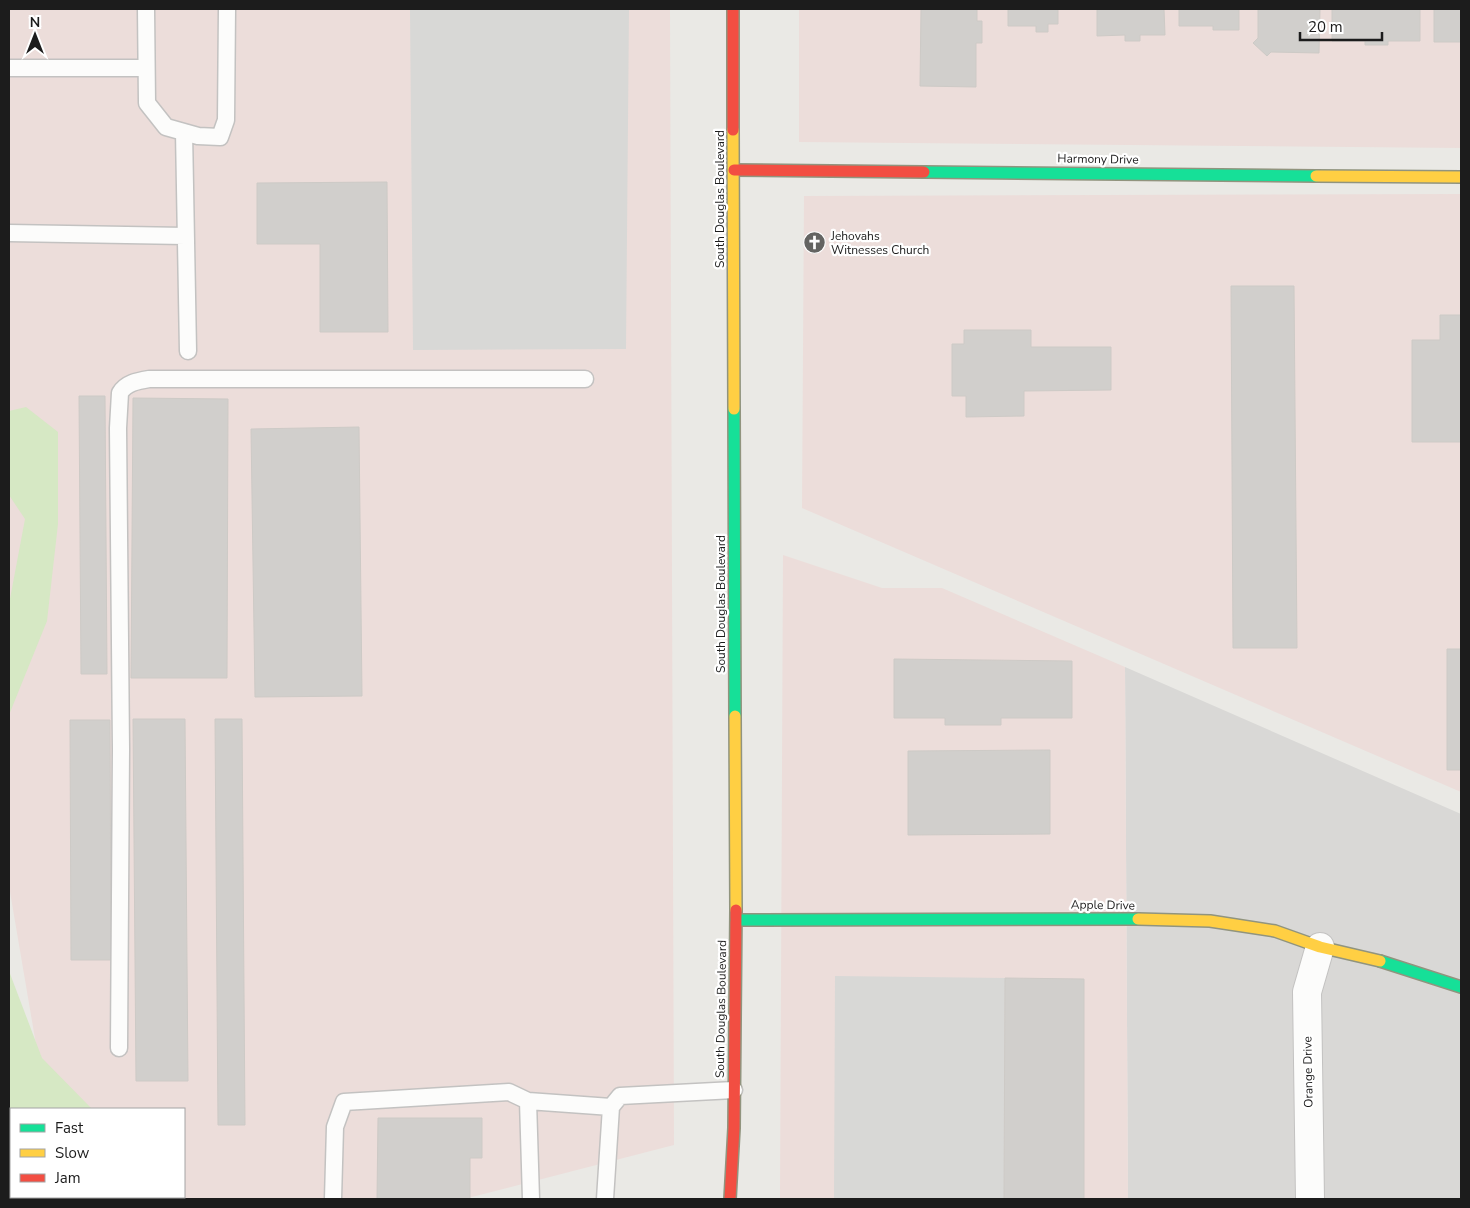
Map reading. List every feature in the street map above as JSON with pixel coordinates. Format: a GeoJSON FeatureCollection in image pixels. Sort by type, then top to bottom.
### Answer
{"type":"FeatureCollection","features":[{"type":"Feature","properties":{"kind":"street","name":"South Douglas Boulevard"},"geometry":{"type":"LineString","coordinates":[[730,1199],[734,1090],[736,920],[733,9]]}},
{"type":"Feature","properties":{"kind":"street","name":"Harmony Drive"},"geometry":{"type":"LineString","coordinates":[[734,170],[1461,177]]}},
{"type":"Feature","properties":{"kind":"street","name":"Apple Drive"},"geometry":{"type":"LineString","coordinates":[[736,920],[1068,918],[1210,921],[1275,932],[1320,947],[1366,957],[1461,987]]}},
{"type":"Feature","properties":{"kind":"street","name":"Orange Drive"},"geometry":{"type":"LineString","coordinates":[[1310,1199],[1307,992],[1320,947]]}},
{"type":"Feature","properties":{"kind":"lane"},"geometry":{"type":"LineString","coordinates":[[146,9],[147,102],[166,127],[198,136],[220,137],[226,120],[227,9]]}},
{"type":"Feature","properties":{"kind":"lane"},"geometry":{"type":"LineString","coordinates":[[9,68],[146,68]]}},
{"type":"Feature","properties":{"kind":"lane"},"geometry":{"type":"LineString","coordinates":[[184,132],[188,351]]}},
{"type":"Feature","properties":{"kind":"lane"},"geometry":{"type":"LineString","coordinates":[[9,233],[185,236]]}},
{"type":"Feature","properties":{"kind":"lane"},"geometry":{"type":"LineString","coordinates":[[119,1048],[121,749],[118,428],[120,393],[122,389],[135,381],[149,379],[585,378]]}},
{"type":"Feature","properties":{"kind":"lane"},"geometry":{"type":"LineString","coordinates":[[604,1199],[611,1108],[620,1096],[734,1090]]}},
{"type":"Feature","properties":{"kind":"lane"},"geometry":{"type":"LineString","coordinates":[[333,1199],[335,1127],[344,1102],[509,1092],[528,1100],[611,1108]]}},
{"type":"Feature","properties":{"kind":"lane"},"geometry":{"type":"LineString","coordinates":[[528,1100],[531,1199]]}},
{"type":"Feature","properties":{"kind":"shaded area"},"geometry":{"type":"Polygon","coordinates":[[[9,9],[670,9],[674,1145],[464,1199],[63,1199],[185,1198],[185,1108],[47,1108],[9,886],[9,9]]]}},
{"type":"Feature","properties":{"kind":"shaded area"},"geometry":{"type":"Polygon","coordinates":[[[410,9],[629,9],[626,349],[413,350],[410,9]]]}},
{"type":"Feature","properties":{"kind":"shaded area"},"geometry":{"type":"Polygon","coordinates":[[[799,9],[1461,9],[1461,148],[799,142],[799,9]]]}},
{"type":"Feature","properties":{"kind":"shaded area"},"geometry":{"type":"Polygon","coordinates":[[[1461,194],[1461,792],[802,508],[804,196],[1461,194]]]}},
{"type":"Feature","properties":{"kind":"shaded area"},"geometry":{"type":"Polygon","coordinates":[[[783,555],[882,588],[942,588],[1125,667],[1128,1199],[780,1199],[783,555]]]}},
{"type":"Feature","properties":{"kind":"shaded area"},"geometry":{"type":"Polygon","coordinates":[[[1125,667],[1461,814],[1461,1199],[1128,1199],[1125,667]]]}},
{"type":"Feature","properties":{"kind":"shaded area"},"geometry":{"type":"Polygon","coordinates":[[[835,976],[1005,978],[1004,1199],[834,1199],[835,976]]]}},
{"type":"Feature","properties":{"kind":"green space"},"geometry":{"type":"Polygon","coordinates":[[[26,407],[58,432],[58,524],[47,621],[9,715],[9,604],[25,519],[9,495],[9,411],[26,407]]]}},
{"type":"Feature","properties":{"kind":"green space"},"geometry":{"type":"Polygon","coordinates":[[[9,971],[42,1058],[91,1108],[10,1108],[10,1198],[139,1199],[9,1199],[9,971]]]}},
{"type":"Feature","properties":{"kind":"building"},"geometry":{"type":"Polygon","coordinates":[[[921,9],[977,9],[977,21],[982,21],[982,43],[976,43],[976,87],[920,86],[921,9]]]}},
{"type":"Feature","properties":{"kind":"building"},"geometry":{"type":"Polygon","coordinates":[[[1008,9],[1058,9],[1058,24],[1048,24],[1048,32],[1036,32],[1036,26],[1008,26],[1008,9]]]}},
{"type":"Feature","properties":{"kind":"building"},"geometry":{"type":"Polygon","coordinates":[[[1097,9],[1164,9],[1165,35],[1140,35],[1140,41],[1125,41],[1125,35],[1097,36],[1097,9]]]}},
{"type":"Feature","properties":{"kind":"building"},"geometry":{"type":"Polygon","coordinates":[[[1179,9],[1239,9],[1239,30],[1213,30],[1213,26],[1179,26],[1179,9]]]}},
{"type":"Feature","properties":{"kind":"building"},"geometry":{"type":"Polygon","coordinates":[[[1258,9],[1320,9],[1319,53],[1271,52],[1267,56],[1253,43],[1258,38],[1258,9]]]}},
{"type":"Feature","properties":{"kind":"building"},"geometry":{"type":"Polygon","coordinates":[[[1332,9],[1420,9],[1420,41],[1388,41],[1388,45],[1365,45],[1365,41],[1332,41],[1332,9]]]}},
{"type":"Feature","properties":{"kind":"building"},"geometry":{"type":"Polygon","coordinates":[[[1434,9],[1461,9],[1461,42],[1434,42],[1434,9]]]}},
{"type":"Feature","properties":{"kind":"building"},"geometry":{"type":"Polygon","coordinates":[[[387,182],[388,332],[320,332],[320,244],[257,244],[257,183],[387,182]]]}},
{"type":"Feature","properties":{"kind":"building"},"geometry":{"type":"Polygon","coordinates":[[[1231,286],[1294,286],[1297,648],[1233,648],[1231,286]]]}},
{"type":"Feature","properties":{"kind":"building"},"geometry":{"type":"Polygon","coordinates":[[[1440,315],[1461,315],[1461,442],[1412,442],[1412,340],[1440,340],[1440,315]]]}},
{"type":"Feature","properties":{"kind":"building"},"geometry":{"type":"Polygon","coordinates":[[[964,330],[1031,330],[1031,347],[1111,347],[1111,390],[1024,391],[1024,416],[966,417],[966,396],[952,396],[952,344],[964,344],[964,330]]]}},
{"type":"Feature","properties":{"kind":"building"},"geometry":{"type":"Polygon","coordinates":[[[79,396],[105,396],[107,674],[81,674],[79,396]]]}},
{"type":"Feature","properties":{"kind":"building"},"geometry":{"type":"Polygon","coordinates":[[[133,398],[228,399],[227,678],[131,678],[133,398]]]}},
{"type":"Feature","properties":{"kind":"building"},"geometry":{"type":"Polygon","coordinates":[[[359,427],[362,696],[255,697],[251,429],[359,427]]]}},
{"type":"Feature","properties":{"kind":"building"},"geometry":{"type":"Polygon","coordinates":[[[1447,649],[1461,649],[1461,770],[1447,770],[1447,649]]]}},
{"type":"Feature","properties":{"kind":"building"},"geometry":{"type":"Polygon","coordinates":[[[894,659],[1072,661],[1072,718],[1001,718],[1001,725],[945,725],[945,718],[894,718],[894,659]]]}},
{"type":"Feature","properties":{"kind":"building"},"geometry":{"type":"Polygon","coordinates":[[[133,719],[185,719],[188,1081],[136,1081],[133,719]]]}},
{"type":"Feature","properties":{"kind":"building"},"geometry":{"type":"Polygon","coordinates":[[[215,719],[242,719],[245,1125],[218,1125],[215,719]]]}},
{"type":"Feature","properties":{"kind":"building"},"geometry":{"type":"Polygon","coordinates":[[[70,720],[110,720],[111,960],[71,960],[70,720]]]}},
{"type":"Feature","properties":{"kind":"building"},"geometry":{"type":"Polygon","coordinates":[[[1050,750],[1050,834],[908,835],[908,751],[1050,750]]]}},
{"type":"Feature","properties":{"kind":"building"},"geometry":{"type":"Polygon","coordinates":[[[1005,978],[1084,979],[1084,1199],[1004,1199],[1005,978]]]}},
{"type":"Feature","properties":{"kind":"building"},"geometry":{"type":"Polygon","coordinates":[[[378,1118],[482,1118],[482,1158],[470,1158],[470,1199],[377,1199],[378,1118]]]}},
{"type":"Feature","properties":{"kind":"traffic: fast"},"geometry":{"type":"LineString","coordinates":[[924,172],[1316,176]]}},
{"type":"Feature","properties":{"kind":"traffic: fast"},"geometry":{"type":"LineString","coordinates":[[734,409],[735,716]]}},
{"type":"Feature","properties":{"kind":"traffic: fast"},"geometry":{"type":"LineString","coordinates":[[736,920],[1138,919]]}},
{"type":"Feature","properties":{"kind":"traffic: fast"},"geometry":{"type":"LineString","coordinates":[[1380,961],[1461,987]]}},
{"type":"Feature","properties":{"kind":"traffic: slow"},"geometry":{"type":"LineString","coordinates":[[733,130],[734,409]]}},
{"type":"Feature","properties":{"kind":"traffic: slow"},"geometry":{"type":"LineString","coordinates":[[1316,176],[1461,177]]}},
{"type":"Feature","properties":{"kind":"traffic: slow"},"geometry":{"type":"LineString","coordinates":[[735,716],[736,910]]}},
{"type":"Feature","properties":{"kind":"traffic: slow"},"geometry":{"type":"LineString","coordinates":[[1138,919],[1210,921],[1275,931],[1320,947],[1380,961]]}},
{"type":"Feature","properties":{"kind":"traffic: jam"},"geometry":{"type":"LineString","coordinates":[[733,9],[733,130]]}},
{"type":"Feature","properties":{"kind":"traffic: jam"},"geometry":{"type":"LineString","coordinates":[[734,170],[924,172]]}},
{"type":"Feature","properties":{"kind":"traffic: jam"},"geometry":{"type":"LineString","coordinates":[[730,1199],[734,1128],[736,910]]}},
{"type":"Feature","properties":{"kind":"place","name":"Jehovahs Witnesses Church"},"geometry":{"type":"Point","coordinates":[815,243]}}]}
